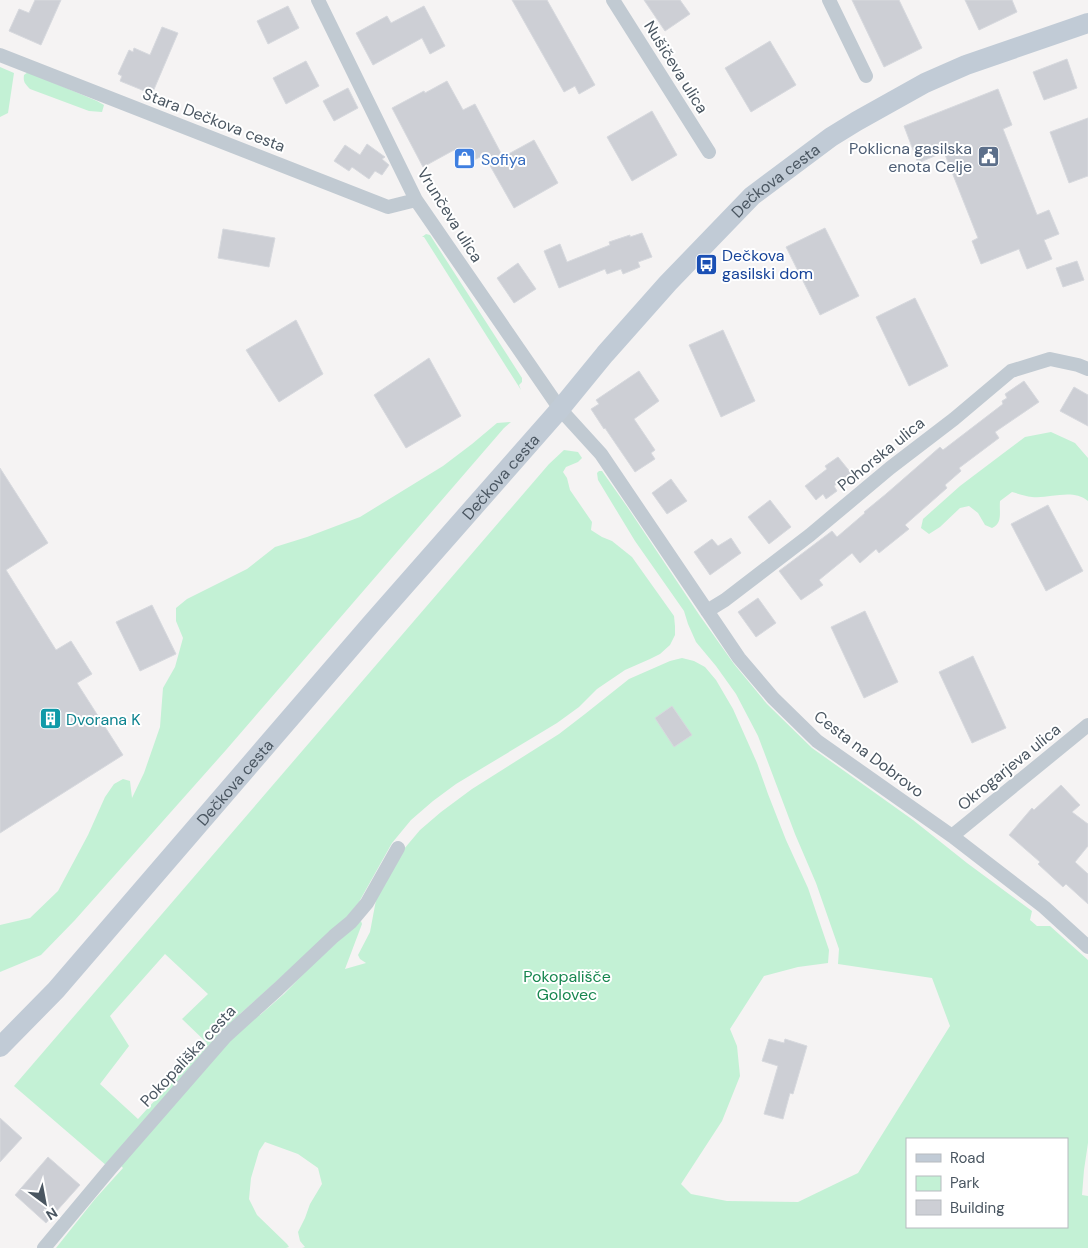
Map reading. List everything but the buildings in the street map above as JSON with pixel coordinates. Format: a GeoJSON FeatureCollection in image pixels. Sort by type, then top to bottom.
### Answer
{"type":"FeatureCollection","features":[{"type":"Feature","properties":{"kind":"street","name":"Vrunčeva ulica"},"geometry":{"type":"LineString","coordinates":[[318,0],[416,200],[560,409]]}},
{"type":"Feature","properties":{"kind":"street","name":"Nušičeva ulica"},"geometry":{"type":"LineString","coordinates":[[613,0],[709,152]]}},
{"type":"Feature","properties":{"kind":"street"},"geometry":{"type":"LineString","coordinates":[[829,0],[866,76]]}},
{"type":"Feature","properties":{"kind":"street","name":"Dečkova cesta"},"geometry":{"type":"LineString","coordinates":[[0,1047],[56,990],[371,624],[560,409],[605,354],[668,284],[752,196],[832,137],[863,117],[925,83],[966,65],[1088,23]]}},
{"type":"Feature","properties":{"kind":"street","name":"Stara Dečkova cesta"},"geometry":{"type":"LineString","coordinates":[[0,55],[388,207],[416,200]]}},
{"type":"Feature","properties":{"kind":"street","name":"Pohorska ulica"},"geometry":{"type":"LineString","coordinates":[[707,611],[725,600],[810,535],[1011,371],[1050,359],[1088,369]]}},
{"type":"Feature","properties":{"kind":"street","name":"Cesta na Dobrovo"},"geometry":{"type":"LineString","coordinates":[[560,409],[601,454],[739,658],[773,698],[817,741],[952,836],[1044,907],[1088,947]]}},
{"type":"Feature","properties":{"kind":"street","name":"Okrogarjeva ulica"},"geometry":{"type":"LineString","coordinates":[[952,836],[1088,724]]}},
{"type":"Feature","properties":{"kind":"street","name":"Pokopališka cesta"},"geometry":{"type":"LineString","coordinates":[[44,1248],[226,1036],[350,922],[367,903],[398,848]]}},
{"type":"Feature","properties":{"kind":"green space"},"geometry":{"type":"Polygon","coordinates":[[[0,67],[14,73],[8,113],[0,117],[0,67]]]}},
{"type":"Feature","properties":{"kind":"green space"},"geometry":{"type":"Polygon","coordinates":[[[28,72],[97,101],[104,105],[102,112],[89,111],[30,89],[24,79],[24,75],[28,72]]]}},
{"type":"Feature","properties":{"kind":"green space"},"geometry":{"type":"Polygon","coordinates":[[[426,234],[430,235],[522,378],[522,382],[519,385],[521,390],[424,237],[422,237],[426,234]]]}},
{"type":"Feature","properties":{"kind":"green space"},"geometry":{"type":"Polygon","coordinates":[[[511,422],[226,750],[75,920],[41,955],[0,972],[0,925],[30,918],[58,891],[88,835],[105,797],[114,784],[123,779],[130,781],[132,798],[144,773],[160,727],[163,688],[175,667],[183,638],[176,621],[176,608],[187,599],[247,569],[275,547],[360,517],[443,466],[497,423],[511,422]]]}},
{"type":"Feature","properties":{"kind":"green space"},"geometry":{"type":"Polygon","coordinates":[[[1051,432],[1075,443],[1088,458],[1088,501],[1075,495],[1032,497],[1012,492],[1000,501],[999,520],[992,528],[985,525],[978,513],[969,506],[960,508],[940,527],[929,534],[921,528],[923,519],[960,486],[1025,437],[1051,432]]]}},
{"type":"Feature","properties":{"kind":"green space","name":"Pokopališče Golovec"},"geometry":{"type":"Polygon","coordinates":[[[564,450],[578,452],[582,458],[578,462],[566,467],[563,472],[567,478],[570,490],[592,522],[591,530],[612,541],[632,557],[674,616],[675,635],[670,645],[660,654],[625,670],[597,689],[579,707],[557,723],[456,784],[433,801],[411,820],[392,843],[359,902],[345,920],[240,1014],[260,1015],[361,921],[362,924],[345,969],[366,963],[358,955],[370,932],[376,900],[404,849],[420,830],[472,789],[559,734],[629,679],[670,661],[682,658],[694,661],[705,667],[716,680],[733,709],[757,763],[786,840],[808,888],[829,950],[828,963],[798,967],[764,976],[730,1029],[737,1046],[740,1076],[722,1121],[681,1184],[691,1194],[727,1201],[798,1202],[858,1173],[950,1026],[932,978],[838,964],[839,949],[816,883],[795,834],[758,736],[736,694],[696,642],[684,611],[635,541],[598,480],[597,473],[602,471],[700,616],[734,664],[767,704],[812,748],[913,820],[1032,911],[1030,920],[1037,926],[1050,926],[1088,960],[1088,1143],[1082,1195],[1088,1196],[1088,1248],[302,1248],[305,1247],[300,1241],[298,1232],[310,1204],[322,1184],[318,1168],[298,1154],[265,1142],[259,1151],[251,1178],[249,1199],[257,1215],[289,1247],[56,1248],[95,1199],[123,1168],[115,1160],[107,1166],[14,1086],[549,464],[564,450]],[[165,954],[110,1016],[129,1046],[100,1084],[138,1119],[207,1043],[182,1019],[208,994],[165,954]]]}},
{"type":"Feature","properties":{"kind":"place","name":"Poklicna gasilska enota Celje"},"geometry":{"type":"Point","coordinates":[988,157]}},
{"type":"Feature","properties":{"kind":"place","name":"Sofiya"},"geometry":{"type":"Point","coordinates":[465,159]}},
{"type":"Feature","properties":{"kind":"place","name":"Dečkova gasilski dom"},"geometry":{"type":"Point","coordinates":[706,264]}},
{"type":"Feature","properties":{"kind":"place","name":"Dvorana K"},"geometry":{"type":"Point","coordinates":[50,719]}}]}
